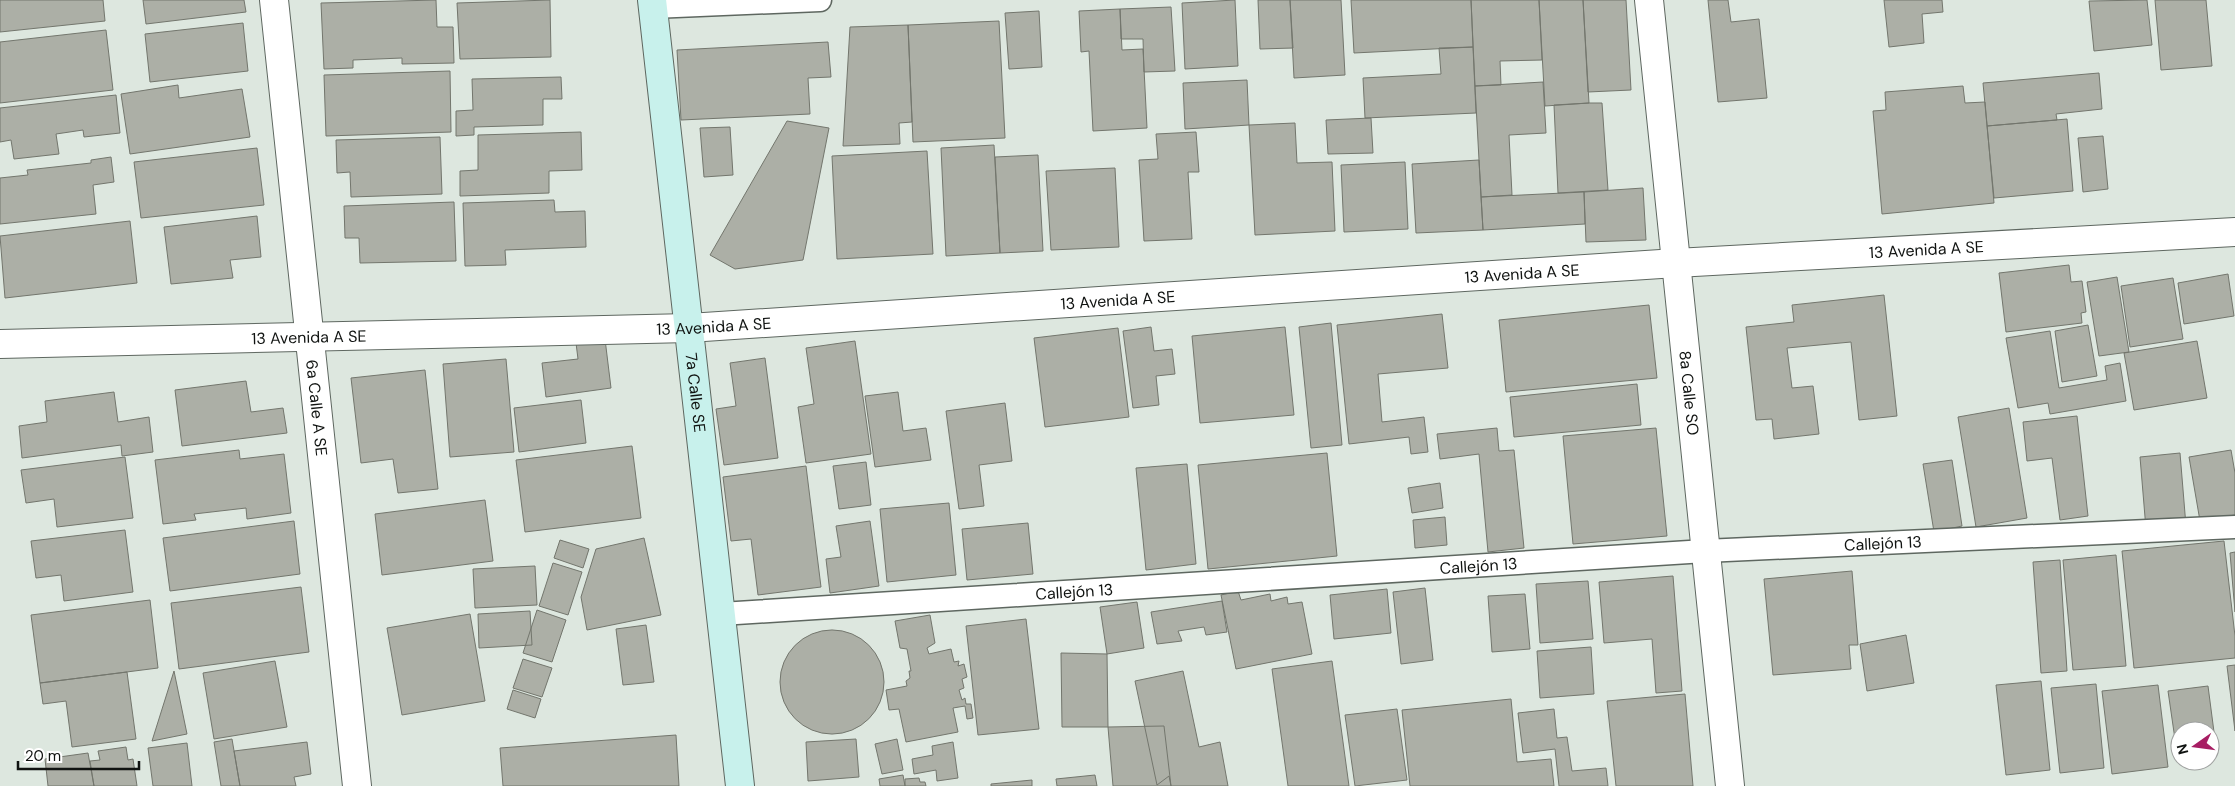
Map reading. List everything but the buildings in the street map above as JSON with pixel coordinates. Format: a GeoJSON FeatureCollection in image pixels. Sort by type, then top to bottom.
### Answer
{"type":"FeatureCollection","features":[{"type":"Feature","properties":{"kind":"main road","name":"7a Calle SE"},"geometry":{"type":"LineString","coordinates":[[652,3],[740,786]]}},
{"type":"Feature","properties":{"kind":"street","name":"6a Calle A SE"},"geometry":{"type":"LineString","coordinates":[[274,0],[357,786]]}},
{"type":"Feature","properties":{"kind":"street","name":"8a Calle SO"},"geometry":{"type":"LineString","coordinates":[[1648,0],[1730,786]]}},
{"type":"Feature","properties":{"kind":"street","name":"13 Avenida A SE"},"geometry":{"type":"LineString","coordinates":[[0,344],[309,335],[689,328],[1676,263],[2235,232]]}},
{"type":"Feature","properties":{"kind":"lane"},"geometry":{"type":"LineString","coordinates":[[652,3],[820,0]]}},
{"type":"Feature","properties":{"kind":"lane","name":"Callejón 13"},"geometry":{"type":"LineString","coordinates":[[721,614],[1705,552],[2235,527]]}}]}
